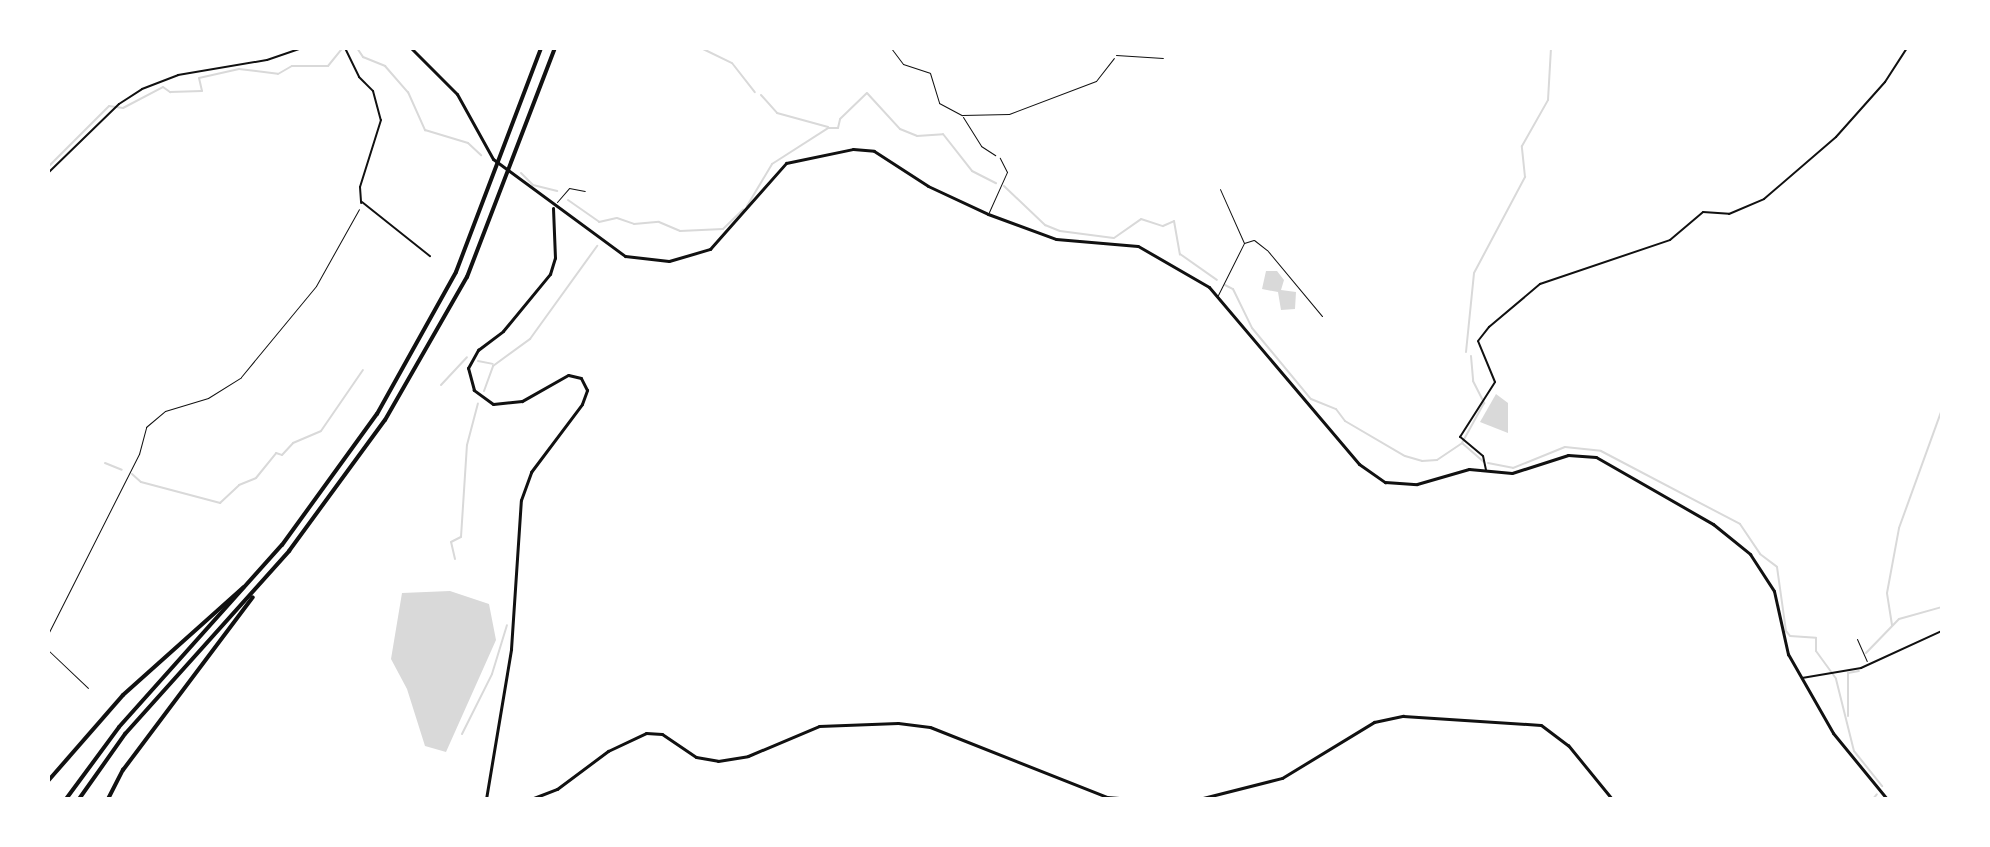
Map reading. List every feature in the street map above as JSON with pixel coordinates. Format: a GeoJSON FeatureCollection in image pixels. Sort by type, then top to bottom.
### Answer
{"type":"FeatureCollection","features":[{"type":"Feature","properties":{"kind":"highway"},"geometry":{"type":"LineString","coordinates":[[66,799],[119,727],[252,581],[377,414],[445,296],[483,208],[541,48]]}},
{"type":"Feature","properties":{"kind":"highway"},"geometry":{"type":"LineString","coordinates":[[108,799],[123,770],[385,420],[455,301],[494,213],[554,50]]}},
{"type":"Feature","properties":{"kind":"highway"},"geometry":{"type":"LineString","coordinates":[[48,781],[123,695],[252,581]]}},
{"type":"Feature","properties":{"kind":"highway"},"geometry":{"type":"LineString","coordinates":[[79,799],[125,734],[260,585]]}},
{"type":"Feature","properties":{"kind":"main road"},"geometry":{"type":"LineString","coordinates":[[411,48],[457,94],[493,159],[553,208],[625,256],[669,261],[694,256],[724,239],[786,163],[853,149],[892,158],[928,186],[988,214],[1056,239],[1138,246],[1218,295],[1370,475],[1417,484],[1455,472],[1512,473],[1568,455],[1596,457],[1713,524],[1750,554],[1768,579],[1777,599],[1784,645],[1802,678],[1843,747],[1887,799]]}},
{"type":"Feature","properties":{"kind":"main road"},"geometry":{"type":"LineString","coordinates":[[486,799],[510,659],[521,500],[531,472],[582,404],[587,390],[581,378],[568,375],[522,401],[493,404],[474,390],[468,368],[478,350],[503,331],[550,274],[555,258],[553,208]]}},
{"type":"Feature","properties":{"kind":"main road"},"geometry":{"type":"LineString","coordinates":[[1199,799],[1282,778],[1392,716],[1541,725],[1568,745],[1612,799]]}},
{"type":"Feature","properties":{"kind":"main road"},"geometry":{"type":"LineString","coordinates":[[531,799],[557,789],[608,751],[649,732],[662,734],[696,757],[718,761],[748,756],[819,726],[898,723],[930,727],[1107,797],[1131,799]]}},
{"type":"Feature","properties":{"kind":"street"},"geometry":{"type":"LineString","coordinates":[[48,173],[119,104],[142,89],[178,75],[267,60],[302,48]]}},
{"type":"Feature","properties":{"kind":"street"},"geometry":{"type":"LineString","coordinates":[[345,48],[359,77],[373,91],[381,120],[360,187],[362,202],[430,256]]}},
{"type":"Feature","properties":{"kind":"street"},"geometry":{"type":"LineString","coordinates":[[1486,471],[1483,456],[1465,440],[1496,378],[1479,338],[1540,284],[1670,240],[1703,212],[1729,214],[1764,199],[1836,137],[1885,82],[1907,48]]}},
{"type":"Feature","properties":{"kind":"street"},"geometry":{"type":"LineString","coordinates":[[1802,678],[1868,664],[1942,631]]}},
{"type":"Feature","properties":{"kind":"lane"},"geometry":{"type":"LineString","coordinates":[[1116,55],[1163,58]]}},
{"type":"Feature","properties":{"kind":"lane"},"geometry":{"type":"LineString","coordinates":[[988,214],[1007,172],[1000,158]]}},
{"type":"Feature","properties":{"kind":"lane"},"geometry":{"type":"LineString","coordinates":[[553,208],[569,188],[585,191]]}},
{"type":"Feature","properties":{"kind":"lane"},"geometry":{"type":"LineString","coordinates":[[1220,189],[1244,243]]}},
{"type":"Feature","properties":{"kind":"lane"},"geometry":{"type":"LineString","coordinates":[[1218,295],[1244,243],[1254,240],[1267,250],[1322,316]]}},
{"type":"Feature","properties":{"kind":"lane"},"geometry":{"type":"LineString","coordinates":[[1857,639],[1868,664]]}},
{"type":"Feature","properties":{"kind":"path"},"geometry":{"type":"LineString","coordinates":[[891,48],[903,64],[930,73],[939,103],[962,115],[1009,114],[1081,87],[1096,81],[1116,55]]}},
{"type":"Feature","properties":{"kind":"path"},"geometry":{"type":"LineString","coordinates":[[962,115],[981,146],[1000,158]]}},
{"type":"Feature","properties":{"kind":"path"},"geometry":{"type":"LineString","coordinates":[[48,634],[139,454],[146,427],[165,411],[208,398],[241,377],[316,286],[362,202]]}},
{"type":"Feature","properties":{"kind":"path"},"geometry":{"type":"LineString","coordinates":[[48,650],[88,688]]}},
{"type":"Feature","properties":{"kind":"shaded area"},"geometry":{"type":"Polygon","coordinates":[[[1266,271],[1277,271],[1284,280],[1281,290],[1296,292],[1295,309],[1281,310],[1278,292],[1262,289],[1266,271]]]}},
{"type":"Feature","properties":{"kind":"shaded area"},"geometry":{"type":"Polygon","coordinates":[[[1496,394],[1508,403],[1508,433],[1480,422],[1496,394]]]}},
{"type":"Feature","properties":{"kind":"shaded area"},"geometry":{"type":"Polygon","coordinates":[[[450,591],[489,604],[496,640],[446,752],[425,746],[407,689],[391,659],[402,593],[450,591]]]}},
{"type":"Feature","properties":{"kind":"waterway"},"geometry":{"type":"LineString","coordinates":[[357,48],[363,57],[385,66],[408,92],[425,130],[468,143],[481,155]]}},
{"type":"Feature","properties":{"kind":"waterway"},"geometry":{"type":"LineString","coordinates":[[701,48],[732,63],[755,92]]}},
{"type":"Feature","properties":{"kind":"waterway"},"geometry":{"type":"LineString","coordinates":[[1466,352],[1474,273],[1525,177],[1522,146],[1548,100],[1551,48]]}},
{"type":"Feature","properties":{"kind":"waterway"},"geometry":{"type":"LineString","coordinates":[[48,167],[109,106],[123,108],[163,87],[170,92],[202,91],[199,78],[239,69],[278,74],[292,66],[328,66],[342,49]]}},
{"type":"Feature","properties":{"kind":"waterway"},"geometry":{"type":"LineString","coordinates":[[747,206],[772,164],[828,128],[838,128],[840,119],[867,93],[900,129],[917,136],[943,134],[972,171],[996,183]]}},
{"type":"Feature","properties":{"kind":"waterway"},"geometry":{"type":"LineString","coordinates":[[761,95],[777,113],[828,127]]}},
{"type":"Feature","properties":{"kind":"waterway"},"geometry":{"type":"LineString","coordinates":[[521,173],[533,185],[557,191]]}},
{"type":"Feature","properties":{"kind":"waterway"},"geometry":{"type":"LineString","coordinates":[[1004,186],[1045,225],[1060,231],[1114,238],[1141,219],[1163,226],[1174,221],[1180,254],[1217,280]]}},
{"type":"Feature","properties":{"kind":"waterway"},"geometry":{"type":"LineString","coordinates":[[568,200],[599,222],[617,218],[634,224],[659,222],[680,231],[723,229],[743,210]]}},
{"type":"Feature","properties":{"kind":"waterway"},"geometry":{"type":"LineString","coordinates":[[484,391],[493,366],[530,339],[597,246]]}},
{"type":"Feature","properties":{"kind":"waterway"},"geometry":{"type":"LineString","coordinates":[[1225,285],[1233,289],[1252,328],[1311,399],[1336,409],[1345,421],[1405,456],[1422,461],[1437,460],[1462,443]]}},
{"type":"Feature","properties":{"kind":"waterway"},"geometry":{"type":"LineString","coordinates":[[1471,356],[1473,381],[1484,403],[1462,443],[1484,462]]}},
{"type":"Feature","properties":{"kind":"waterway"},"geometry":{"type":"LineString","coordinates":[[441,385],[467,357]]}},
{"type":"Feature","properties":{"kind":"waterway"},"geometry":{"type":"LineString","coordinates":[[478,361],[493,364]]}},
{"type":"Feature","properties":{"kind":"waterway"},"geometry":{"type":"LineString","coordinates":[[132,474],[141,482],[220,503],[239,485],[256,478],[276,453],[282,455],[293,443],[321,431],[363,370]]}},
{"type":"Feature","properties":{"kind":"waterway"},"geometry":{"type":"LineString","coordinates":[[455,559],[451,542],[461,537],[467,445],[478,403]]}},
{"type":"Feature","properties":{"kind":"waterway"},"geometry":{"type":"LineString","coordinates":[[1892,625],[1887,593],[1899,528],[1942,409]]}},
{"type":"Feature","properties":{"kind":"waterway"},"geometry":{"type":"LineString","coordinates":[[1488,463],[1513,468],[1565,447],[1601,451],[1740,524],[1760,554],[1777,567],[1786,631],[1790,636],[1816,638],[1816,651],[1836,679],[1854,751],[1882,786]]}},
{"type":"Feature","properties":{"kind":"waterway"},"geometry":{"type":"LineString","coordinates":[[105,463],[122,470]]}},
{"type":"Feature","properties":{"kind":"waterway"},"geometry":{"type":"LineString","coordinates":[[1866,653],[1899,619],[1942,607]]}},
{"type":"Feature","properties":{"kind":"waterway"},"geometry":{"type":"LineString","coordinates":[[462,734],[492,674],[507,625]]}},
{"type":"Feature","properties":{"kind":"waterway"},"geometry":{"type":"LineString","coordinates":[[1848,716],[1848,673],[1859,671]]}},
{"type":"Feature","properties":{"kind":"waterway"},"geometry":{"type":"LineString","coordinates":[[1873,799],[1877,794]]}}]}
